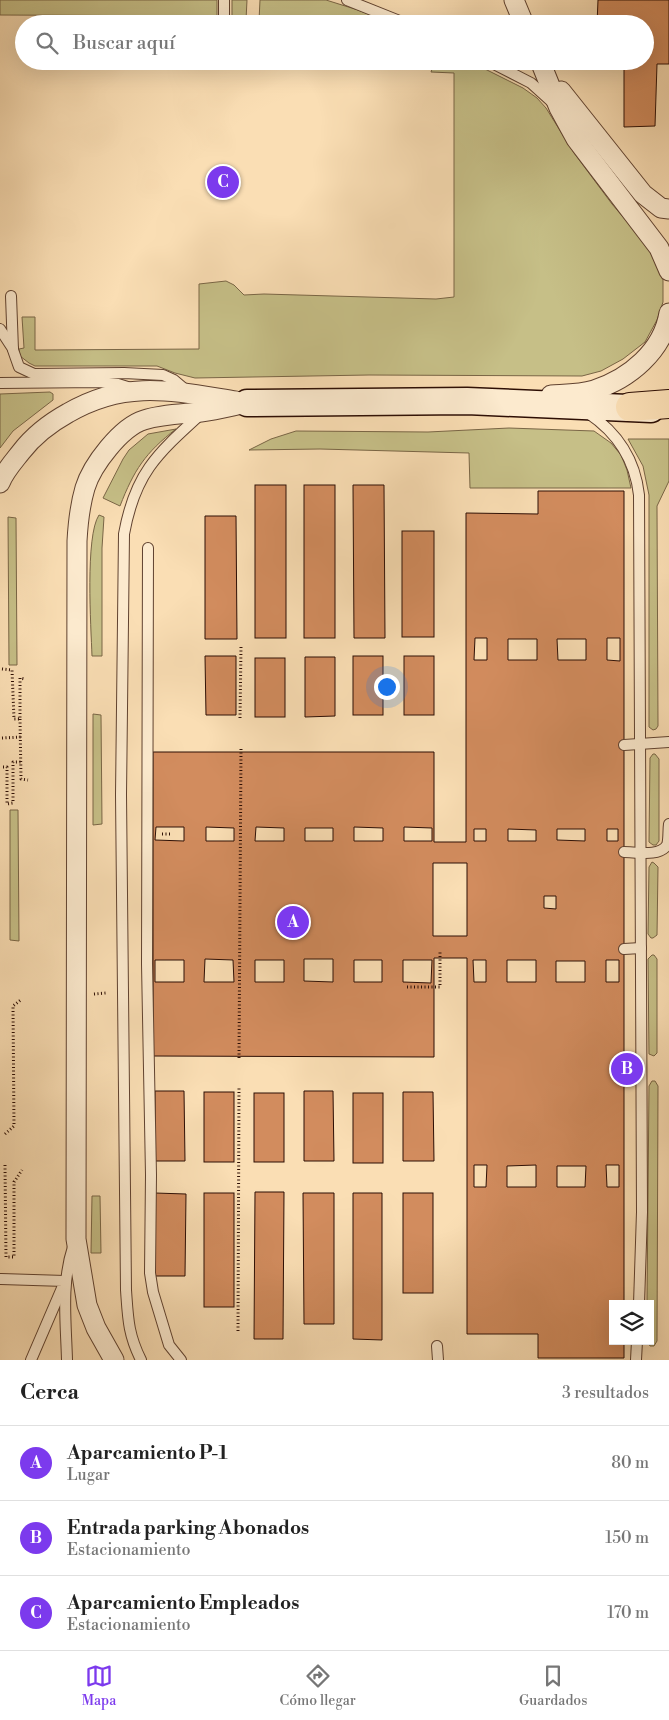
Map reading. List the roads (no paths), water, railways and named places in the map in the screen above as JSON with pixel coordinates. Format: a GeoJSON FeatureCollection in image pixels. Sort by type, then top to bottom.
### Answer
{"type":"FeatureCollection","features":[{"type":"Feature","properties":{"kind":"highway"},"geometry":{"type":"LineString","coordinates":[[630,407],[669,404]]}},
{"type":"Feature","properties":{"kind":"street"},"geometry":{"type":"LineString","coordinates":[[514,0],[520,15]]}},
{"type":"Feature","properties":{"kind":"street"},"geometry":{"type":"LineString","coordinates":[[544,70],[559,108],[576,139],[659,248],[669,271]]}},
{"type":"Feature","properties":{"kind":"street"},"geometry":{"type":"LineString","coordinates":[[546,70],[609,154],[644,194],[661,208],[669,209]]}},
{"type":"Feature","properties":{"kind":"street"},"geometry":{"type":"LineString","coordinates":[[612,187],[637,204],[669,240]]}},
{"type":"Feature","properties":{"kind":"street"},"geometry":{"type":"LineString","coordinates":[[467,401],[554,395],[592,390],[619,380],[638,366],[654,350],[667,323],[669,313]]}},
{"type":"Feature","properties":{"kind":"street"},"geometry":{"type":"LineString","coordinates":[[0,483],[29,441],[58,418],[82,404],[96,399],[137,390],[192,394],[247,403],[467,401],[630,407],[669,411]]}},
{"type":"Feature","properties":{"kind":"street"},"geometry":{"type":"LineString","coordinates":[[114,1360],[96,1328],[87,1304],[76,1239],[77,550],[79,511],[86,486],[95,469],[117,438],[132,426],[144,420],[167,415],[204,412],[247,403]]}},
{"type":"Feature","properties":{"kind":"lane"},"geometry":{"type":"LineString","coordinates":[[224,0],[224,15]]}},
{"type":"Feature","properties":{"kind":"lane"},"geometry":{"type":"LineString","coordinates":[[347,0],[384,15]]}},
{"type":"Feature","properties":{"kind":"lane"},"geometry":{"type":"LineString","coordinates":[[506,70],[531,83],[559,108]]}},
{"type":"Feature","properties":{"kind":"lane"},"geometry":{"type":"LineString","coordinates":[[11,296],[13,350]]}},
{"type":"Feature","properties":{"kind":"lane"},"geometry":{"type":"LineString","coordinates":[[0,329],[13,350],[19,367],[34,374],[124,373],[163,375],[174,380],[192,394]]}},
{"type":"Feature","properties":{"kind":"lane"},"geometry":{"type":"LineString","coordinates":[[0,383],[99,382],[118,384],[137,390]]}},
{"type":"Feature","properties":{"kind":"lane"},"geometry":{"type":"LineString","coordinates":[[574,405],[598,419],[627,454],[634,468],[640,494],[642,1212],[638,1300]]}},
{"type":"Feature","properties":{"kind":"lane"},"geometry":{"type":"LineString","coordinates":[[141,1360],[132,1342],[126,1290],[121,795],[124,534],[134,494],[148,466],[167,444],[204,412]]}},
{"type":"Feature","properties":{"kind":"lane"},"geometry":{"type":"LineString","coordinates":[[148,548],[147,964],[150,1077],[150,1273],[153,1292],[169,1345],[181,1360]]}},
{"type":"Feature","properties":{"kind":"lane"},"geometry":{"type":"LineString","coordinates":[[624,745],[669,742]]}},
{"type":"Feature","properties":{"kind":"lane"},"geometry":{"type":"LineString","coordinates":[[624,852],[662,851],[668,844],[669,824]]}},
{"type":"Feature","properties":{"kind":"lane"},"geometry":{"type":"LineString","coordinates":[[624,949],[641,948]]}},
{"type":"Feature","properties":{"kind":"lane"},"geometry":{"type":"LineString","coordinates":[[627,1069],[641,1069]]}},
{"type":"Feature","properties":{"kind":"lane"},"geometry":{"type":"LineString","coordinates":[[67,1360],[65,1281],[68,1261],[76,1239]]}},
{"type":"Feature","properties":{"kind":"lane"},"geometry":{"type":"LineString","coordinates":[[1,1280],[65,1281]]}},
{"type":"Feature","properties":{"kind":"lane"},"geometry":{"type":"LineString","coordinates":[[31,1360],[65,1281]]}},
{"type":"Feature","properties":{"kind":"lane"},"geometry":{"type":"LineString","coordinates":[[636,1360],[637,1345]]}},
{"type":"Feature","properties":{"kind":"lane"},"geometry":{"type":"LineString","coordinates":[[438,1346],[438,1360]]}},
{"type":"Feature","properties":{"kind":"place","name":"Aparcamiento Empleados"},"geometry":{"type":"Point","coordinates":[223,182]}},
{"type":"Feature","properties":{"kind":"place","name":"Aparcamiento P-1"},"geometry":{"type":"Point","coordinates":[293,922]}},
{"type":"Feature","properties":{"kind":"place","name":"Entrada parking Abonados"},"geometry":{"type":"Point","coordinates":[627,1069]}}]}
